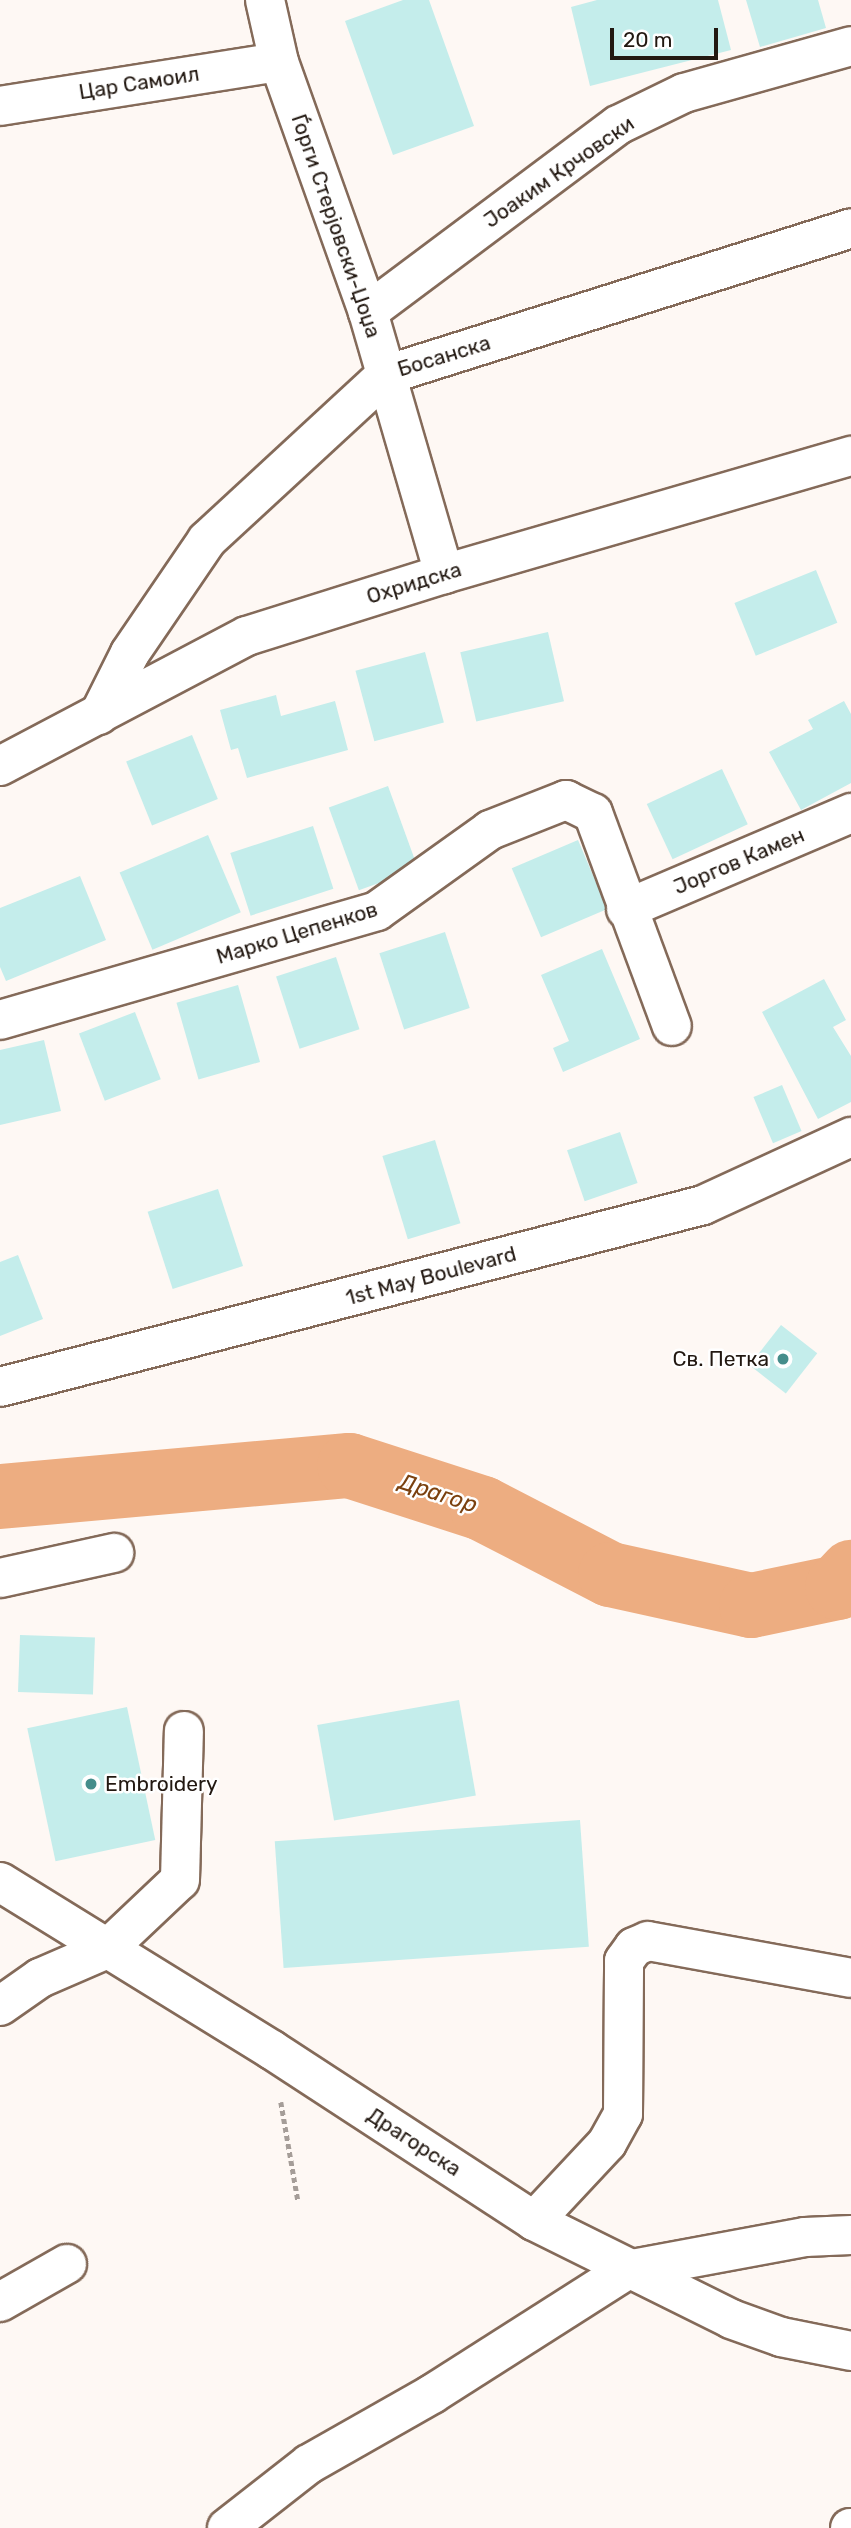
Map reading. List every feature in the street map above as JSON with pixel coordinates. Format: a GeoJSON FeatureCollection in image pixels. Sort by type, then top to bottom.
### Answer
{"type":"FeatureCollection","features":[{"type":"Feature","properties":{"kind":"street","name":"Ѓорги Стерјовски-Џоџа"},"geometry":{"type":"LineString","coordinates":[[265,0],[279,62],[368,312],[444,574]]}},
{"type":"Feature","properties":{"kind":"street","name":"Јоаким Крчовски"},"geometry":{"type":"LineString","coordinates":[[368,312],[618,125],[684,93],[851,46]]}},
{"type":"Feature","properties":{"kind":"street","name":"Цар Самоил"},"geometry":{"type":"LineString","coordinates":[[0,106],[279,62]]}},
{"type":"Feature","properties":{"kind":"street","name":"Босанска"},"geometry":{"type":"LineString","coordinates":[[99,715],[130,653],[207,540],[386,375],[851,229]]}},
{"type":"Feature","properties":{"kind":"street","name":"Охридска"},"geometry":{"type":"LineString","coordinates":[[0,766],[247,636],[444,574],[851,456]]}},
{"type":"Feature","properties":{"kind":"street","name":"Марко Цепенков"},"geometry":{"type":"LineString","coordinates":[[0,1020],[377,911],[490,830],[566,800],[593,813],[672,1026]]}},
{"type":"Feature","properties":{"kind":"street","name":"Јоргов Камен"},"geometry":{"type":"LineString","coordinates":[[626,908],[851,813]]}},
{"type":"Feature","properties":{"kind":"street","name":"1st May Boulevard"},"geometry":{"type":"LineString","coordinates":[[0,1387],[704,1205],[851,1137]]}},
{"type":"Feature","properties":{"kind":"street"},"geometry":{"type":"LineString","coordinates":[[0,1578],[114,1553]]}},
{"type":"Feature","properties":{"kind":"street"},"geometry":{"type":"LineString","coordinates":[[0,2006],[40,1978],[107,1949],[180,1880],[184,1731]]}},
{"type":"Feature","properties":{"kind":"street","name":"Драгорска"},"geometry":{"type":"LineString","coordinates":[[0,1882],[272,2050],[534,2221],[627,2270],[781,2337],[851,2351]]}},
{"type":"Feature","properties":{"kind":"street"},"geometry":{"type":"LineString","coordinates":[[534,2221],[607,2143],[623,2114],[624,1961],[634,1947],[648,1941],[851,1978]]}},
{"type":"Feature","properties":{"kind":"street"},"geometry":{"type":"LineString","coordinates":[[227,2528],[309,2464],[432,2394],[627,2270],[793,2239],[851,2235]]}},
{"type":"Feature","properties":{"kind":"street"},"geometry":{"type":"LineString","coordinates":[[0,2302],[67,2264]]}},
{"type":"Feature","properties":{"kind":"path"},"geometry":{"type":"LineString","coordinates":[[272,2050],[298,2200]]}},
{"type":"Feature","properties":{"kind":"building"},"geometry":{"type":"Polygon","coordinates":[[[403,0],[429,0],[474,126],[393,155],[345,21],[403,0]]]}},
{"type":"Feature","properties":{"kind":"building"},"geometry":{"type":"Polygon","coordinates":[[[597,0],[718,0],[731,50],[590,86],[571,7],[597,0]]]}},
{"type":"Feature","properties":{"kind":"building"},"geometry":{"type":"Polygon","coordinates":[[[746,0],[818,0],[826,28],[760,47],[746,0]]]}},
{"type":"Feature","properties":{"kind":"building"},"geometry":{"type":"Polygon","coordinates":[[[816,570],[837,623],[756,656],[734,603],[816,570]]]}},
{"type":"Feature","properties":{"kind":"building"},"geometry":{"type":"Polygon","coordinates":[[[548,632],[564,701],[476,721],[460,652],[548,632]]]}},
{"type":"Feature","properties":{"kind":"building"},"geometry":{"type":"Polygon","coordinates":[[[425,652],[444,723],[374,741],[355,671],[425,652]]]}},
{"type":"Feature","properties":{"kind":"building"},"geometry":{"type":"Polygon","coordinates":[[[276,695],[281,716],[335,701],[348,750],[247,778],[238,748],[231,750],[220,710],[276,695]]]}},
{"type":"Feature","properties":{"kind":"building"},"geometry":{"type":"Polygon","coordinates":[[[844,701],[851,714],[851,783],[801,810],[769,752],[813,729],[808,720],[844,701]]]}},
{"type":"Feature","properties":{"kind":"building"},"geometry":{"type":"Polygon","coordinates":[[[192,735],[218,799],[152,826],[126,762],[192,735]]]}},
{"type":"Feature","properties":{"kind":"building"},"geometry":{"type":"Polygon","coordinates":[[[722,769],[748,824],[673,859],[647,804],[722,769]]]}},
{"type":"Feature","properties":{"kind":"building"},"geometry":{"type":"Polygon","coordinates":[[[388,786],[418,869],[359,890],[329,808],[388,786]]]}},
{"type":"Feature","properties":{"kind":"building"},"geometry":{"type":"Polygon","coordinates":[[[313,826],[333,889],[251,916],[230,853],[313,826]]]}},
{"type":"Feature","properties":{"kind":"building"},"geometry":{"type":"Polygon","coordinates":[[[208,835],[241,912],[152,950],[120,873],[208,835]]]}},
{"type":"Feature","properties":{"kind":"building"},"geometry":{"type":"Polygon","coordinates":[[[578,840],[607,909],[541,937],[512,868],[578,840]]]}},
{"type":"Feature","properties":{"kind":"building"},"geometry":{"type":"Polygon","coordinates":[[[80,876],[106,940],[6,981],[0,967],[0,908],[80,876]]]}},
{"type":"Feature","properties":{"kind":"building"},"geometry":{"type":"Polygon","coordinates":[[[445,932],[470,1008],[404,1029],[379,953],[445,932]]]}},
{"type":"Feature","properties":{"kind":"building"},"geometry":{"type":"Polygon","coordinates":[[[602,949],[640,1039],[563,1072],[553,1048],[569,1041],[541,975],[602,949]]]}},
{"type":"Feature","properties":{"kind":"building"},"geometry":{"type":"Polygon","coordinates":[[[336,957],[359,1029],[300,1049],[276,976],[336,957]]]}},
{"type":"Feature","properties":{"kind":"building"},"geometry":{"type":"Polygon","coordinates":[[[824,979],[846,1020],[833,1027],[851,1056],[851,1102],[818,1119],[762,1012],[824,979]]]}},
{"type":"Feature","properties":{"kind":"building"},"geometry":{"type":"Polygon","coordinates":[[[238,985],[260,1062],[199,1080],[176,1003],[238,985]]]}},
{"type":"Feature","properties":{"kind":"building"},"geometry":{"type":"Polygon","coordinates":[[[135,1012],[161,1079],[105,1101],[79,1034],[135,1012]]]}},
{"type":"Feature","properties":{"kind":"building"},"geometry":{"type":"Polygon","coordinates":[[[44,1040],[61,1111],[0,1125],[0,1050],[44,1040]]]}},
{"type":"Feature","properties":{"kind":"building"},"geometry":{"type":"Polygon","coordinates":[[[782,1085],[802,1131],[773,1143],[753,1097],[782,1085]]]}},
{"type":"Feature","properties":{"kind":"building"},"geometry":{"type":"Polygon","coordinates":[[[620,1132],[638,1183],[585,1201],[567,1150],[620,1132]]]}},
{"type":"Feature","properties":{"kind":"building"},"geometry":{"type":"Polygon","coordinates":[[[435,1140],[460,1223],[408,1239],[382,1156],[435,1140]]]}},
{"type":"Feature","properties":{"kind":"building"},"geometry":{"type":"Polygon","coordinates":[[[218,1189],[243,1266],[173,1289],[148,1212],[218,1189]]]}},
{"type":"Feature","properties":{"kind":"building"},"geometry":{"type":"Polygon","coordinates":[[[18,1255],[43,1319],[0,1336],[0,1262],[18,1255]]]}},
{"type":"Feature","properties":{"kind":"building","name":"Св. Петка"},"geometry":{"type":"Polygon","coordinates":[[[781,1325],[817,1353],[786,1394],[750,1365],[781,1325]]]}},
{"type":"Feature","properties":{"kind":"building"},"geometry":{"type":"Polygon","coordinates":[[[20,1635],[95,1638],[93,1695],[18,1692],[20,1635]]]}},
{"type":"Feature","properties":{"kind":"building"},"geometry":{"type":"Polygon","coordinates":[[[459,1700],[476,1796],[334,1821],[317,1725],[459,1700]]]}},
{"type":"Feature","properties":{"kind":"building","name":"Embroidery"},"geometry":{"type":"Polygon","coordinates":[[[127,1707],[155,1840],[56,1861],[27,1728],[127,1707]]]}},
{"type":"Feature","properties":{"kind":"building"},"geometry":{"type":"Polygon","coordinates":[[[580,1820],[589,1947],[284,1968],[275,1841],[580,1820]]]}},
{"type":"Feature","properties":{"kind":"waterway","name":"Драгор"},"geometry":{"type":"LineString","coordinates":[[0,1496],[349,1465],[482,1508],[610,1574],[751,1605],[837,1587],[851,1572]]}},
{"type":"Feature","properties":{"kind":"place","name":"Св. Петка"},"geometry":{"type":"Point","coordinates":[783,1359]}},
{"type":"Feature","properties":{"kind":"place","name":"Embroidery"},"geometry":{"type":"Point","coordinates":[91,1784]}}]}
